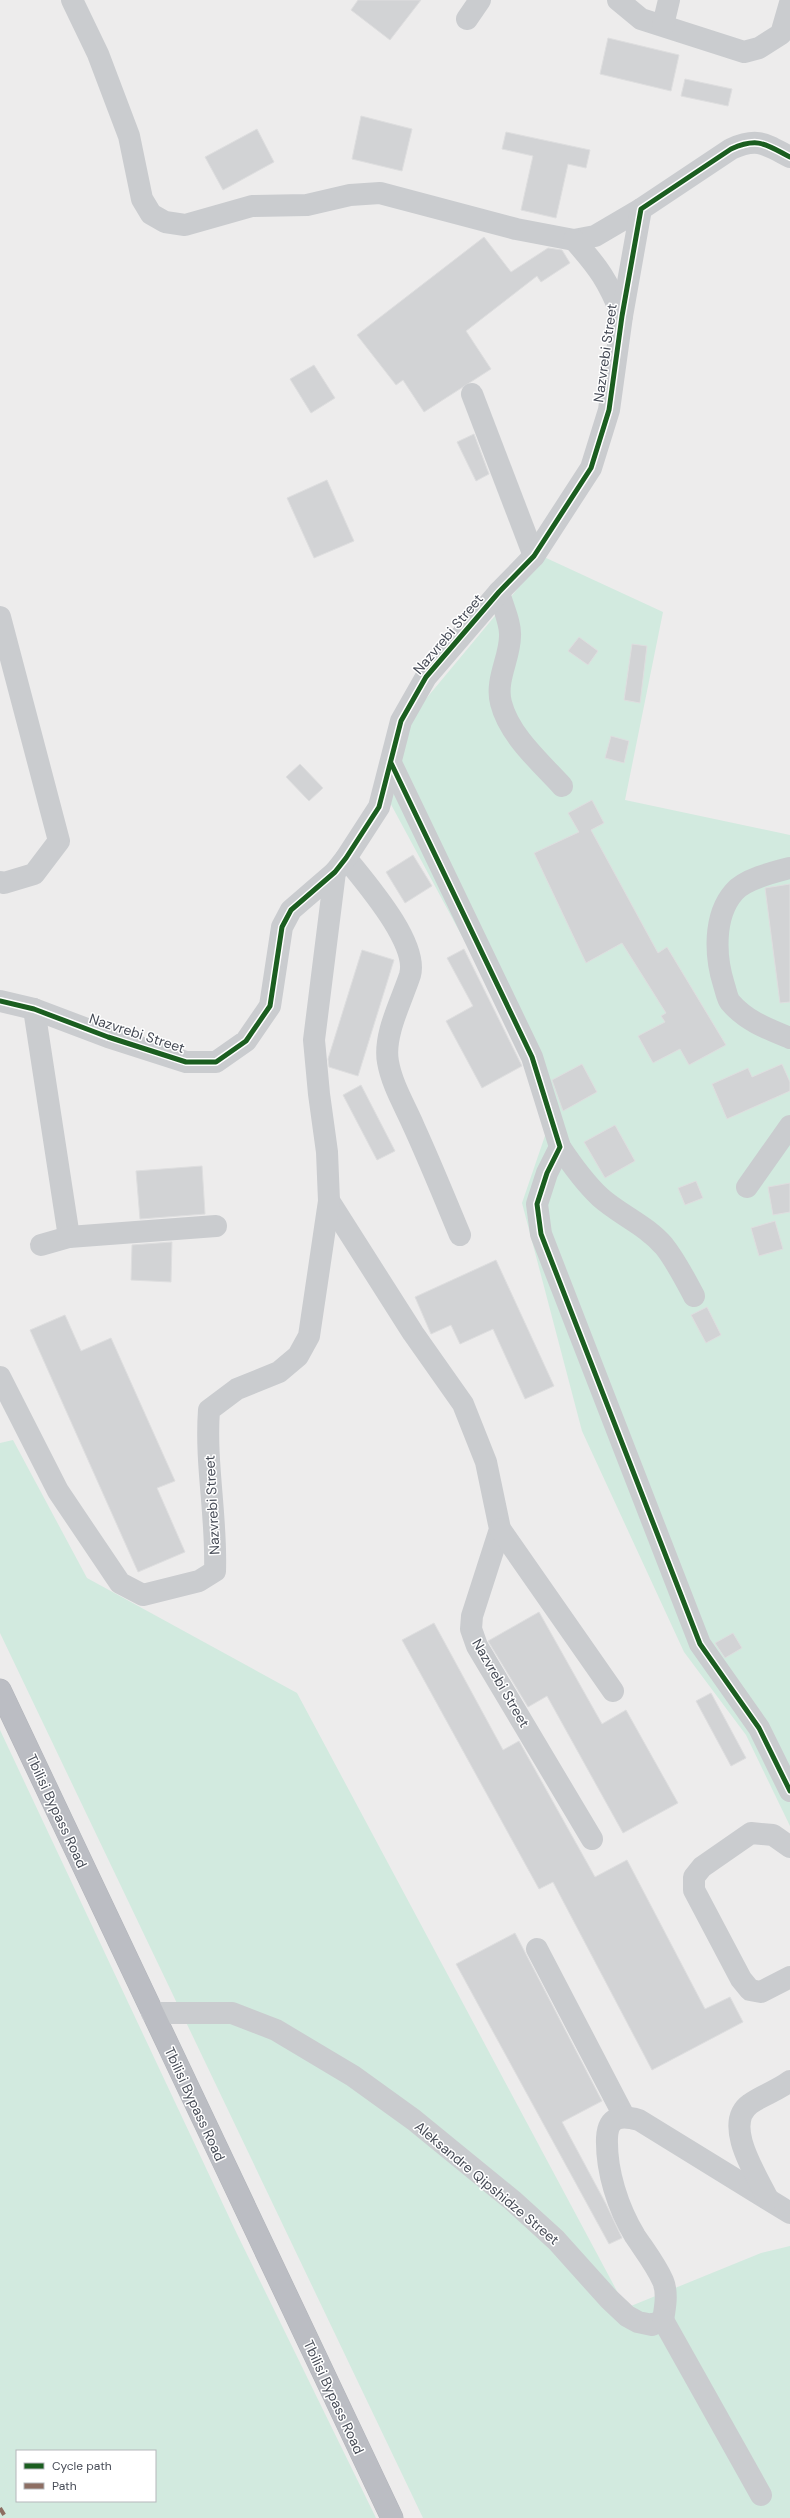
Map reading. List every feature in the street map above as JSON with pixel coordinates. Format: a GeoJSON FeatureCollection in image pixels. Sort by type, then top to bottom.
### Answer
{"type":"FeatureCollection","features":[{"type":"Feature","properties":{"kind":"highway","name":"Tbilisi Bypass Road"},"geometry":{"type":"LineString","coordinates":[[0,1690],[392,2518]]}},
{"type":"Feature","properties":{"kind":"street"},"geometry":{"type":"LineString","coordinates":[[72,0],[98,54],[129,136],[142,199],[151,214],[165,222],[185,225],[252,206],[307,205],[350,195],[380,194],[516,229],[574,240],[595,236],[641,209],[731,149],[747,142],[762,142],[790,157]]}},
{"type":"Feature","properties":{"kind":"street"},"geometry":{"type":"LineString","coordinates":[[467,18],[480,0]]}},
{"type":"Feature","properties":{"kind":"street"},"geometry":{"type":"LineString","coordinates":[[618,0],[641,19],[744,52],[759,48],[785,36],[790,3]]}},
{"type":"Feature","properties":{"kind":"street"},"geometry":{"type":"LineString","coordinates":[[663,25],[669,0]]}},
{"type":"Feature","properties":{"kind":"street","name":"Nazvrebi Street"},"geometry":{"type":"LineString","coordinates":[[0,1001],[34,1009],[108,1038],[186,1062],[216,1062],[246,1041],[270,1006],[282,928],[291,910],[340,865],[379,807],[401,721],[426,677],[499,592],[534,556],[591,468],[609,410],[622,316],[641,209]]}},
{"type":"Feature","properties":{"kind":"street"},"geometry":{"type":"LineString","coordinates":[[574,240],[598,266],[609,284],[622,316]]}},
{"type":"Feature","properties":{"kind":"street"},"geometry":{"type":"LineString","coordinates":[[472,394],[534,556]]}},
{"type":"Feature","properties":{"kind":"street"},"geometry":{"type":"LineString","coordinates":[[499,592],[511,635],[501,678],[500,701],[508,722],[537,759],[562,786]]}},
{"type":"Feature","properties":{"kind":"street"},"geometry":{"type":"LineString","coordinates":[[0,617],[59,841],[34,874],[4,883],[0,882]]}},
{"type":"Feature","properties":{"kind":"street"},"geometry":{"type":"LineString","coordinates":[[391,763],[532,1057],[560,1147],[579,1175],[601,1198],[638,1223],[663,1245],[675,1261],[694,1296]]}},
{"type":"Feature","properties":{"kind":"street"},"geometry":{"type":"LineString","coordinates":[[340,865],[391,916],[406,945],[410,973],[400,999],[390,1036],[388,1061],[396,1088],[460,1235]]}},
{"type":"Feature","properties":{"kind":"street","name":"Nazvrebi Street"},"geometry":{"type":"LineString","coordinates":[[0,1378],[58,1491],[120,1583],[143,1595],[199,1582],[215,1571],[216,1549],[207,1435],[209,1410],[238,1389],[280,1372],[298,1356],[309,1336],[329,1201],[327,1152],[319,1094],[314,1040],[340,865]]}},
{"type":"Feature","properties":{"kind":"street"},"geometry":{"type":"LineString","coordinates":[[790,868],[765,874],[735,891],[722,913],[718,940],[720,972],[729,1001],[745,1017],[790,1038]]}},
{"type":"Feature","properties":{"kind":"street"},"geometry":{"type":"LineString","coordinates":[[34,1009],[69,1237]]}},
{"type":"Feature","properties":{"kind":"street"},"geometry":{"type":"LineString","coordinates":[[747,1187],[790,1126]]}},
{"type":"Feature","properties":{"kind":"street"},"geometry":{"type":"LineString","coordinates":[[560,1147],[548,1173],[538,1204],[541,1234],[700,1644],[759,1728],[790,1791]]}},
{"type":"Feature","properties":{"kind":"street","name":"Nazvrebi Street"},"geometry":{"type":"LineString","coordinates":[[329,1201],[413,1333],[463,1404],[486,1462],[500,1529],[472,1616],[471,1629],[477,1646],[592,1839]]}},
{"type":"Feature","properties":{"kind":"street"},"geometry":{"type":"LineString","coordinates":[[41,1245],[69,1237],[216,1226]]}},
{"type":"Feature","properties":{"kind":"street"},"geometry":{"type":"LineString","coordinates":[[500,1529],[612,1692]]}},
{"type":"Feature","properties":{"kind":"street"},"geometry":{"type":"LineString","coordinates":[[790,1847],[772,1835],[751,1834],[702,1867],[694,1877],[694,1890],[741,1980],[750,1990],[761,1992],[790,1977]]}},
{"type":"Feature","properties":{"kind":"street"},"geometry":{"type":"LineString","coordinates":[[536,1949],[624,2116]]}},
{"type":"Feature","properties":{"kind":"street","name":"Aleksandre Qipshidze Street"},"geometry":{"type":"LineString","coordinates":[[152,2013],[232,2013],[276,2030],[353,2076],[414,2120],[512,2200],[556,2240],[609,2299],[627,2316],[638,2322],[652,2325],[663,2320]]}},
{"type":"Feature","properties":{"kind":"street"},"geometry":{"type":"LineString","coordinates":[[768,2199],[744,2150],[738,2130],[741,2114],[749,2104],[790,2082]]}},
{"type":"Feature","properties":{"kind":"street"},"geometry":{"type":"LineString","coordinates":[[761,2495],[663,2320],[666,2303],[664,2282],[634,2235],[613,2186],[606,2154],[608,2131],[612,2121],[624,2116],[639,2120],[790,2213]]}},
{"type":"Feature","properties":{"kind":"green space"},"geometry":{"type":"Polygon","coordinates":[[[544,557],[663,612],[625,800],[790,835],[790,1826],[746,1735],[684,1652],[582,1431],[522,1203],[548,1127],[533,1068],[387,797],[410,718],[544,557]]]}},
{"type":"Feature","properties":{"kind":"green space"},"geometry":{"type":"Polygon","coordinates":[[[13,1440],[87,1578],[297,1693],[626,2308],[761,2253],[790,2246],[790,2518],[423,2518],[0,1633],[0,1443],[13,1440]]]}},
{"type":"Feature","properties":{"kind":"green space"},"geometry":{"type":"Polygon","coordinates":[[[0,1730],[237,2234],[376,2518],[0,2518],[0,1730]]]}},
{"type":"Feature","properties":{"kind":"building"},"geometry":{"type":"Polygon","coordinates":[[[358,0],[421,0],[390,40],[351,10],[358,0]]]}},
{"type":"Feature","properties":{"kind":"building"},"geometry":{"type":"Polygon","coordinates":[[[608,38],[679,55],[671,91],[600,74],[608,38]]]}},
{"type":"Feature","properties":{"kind":"building"},"geometry":{"type":"Polygon","coordinates":[[[685,79],[732,89],[728,106],[681,96],[685,79]]]}},
{"type":"Feature","properties":{"kind":"building"},"geometry":{"type":"Polygon","coordinates":[[[361,116],[412,129],[402,171],[352,159],[361,116]]]}},
{"type":"Feature","properties":{"kind":"building"},"geometry":{"type":"Polygon","coordinates":[[[257,129],[274,162],[223,190],[205,157],[257,129]]]}},
{"type":"Feature","properties":{"kind":"building"},"geometry":{"type":"Polygon","coordinates":[[[506,132],[590,150],[586,168],[568,164],[556,218],[521,210],[533,156],[502,149],[506,132]]]}},
{"type":"Feature","properties":{"kind":"building"},"geometry":{"type":"Polygon","coordinates":[[[484,237],[511,272],[548,248],[562,250],[570,263],[541,282],[537,276],[466,331],[491,369],[424,412],[403,380],[396,385],[357,335],[484,237]]]}},
{"type":"Feature","properties":{"kind":"building"},"geometry":{"type":"Polygon","coordinates":[[[314,365],[335,398],[311,413],[290,379],[314,365]]]}},
{"type":"Feature","properties":{"kind":"building"},"geometry":{"type":"Polygon","coordinates":[[[474,434],[489,474],[476,481],[457,442],[474,434]]]}},
{"type":"Feature","properties":{"kind":"building"},"geometry":{"type":"Polygon","coordinates":[[[327,480],[354,541],[314,558],[287,498],[327,480]]]}},
{"type":"Feature","properties":{"kind":"building"},"geometry":{"type":"Polygon","coordinates":[[[579,637],[598,651],[588,665],[568,651],[579,637]]]}},
{"type":"Feature","properties":{"kind":"building"},"geometry":{"type":"Polygon","coordinates":[[[632,644],[647,646],[640,703],[624,700],[632,644]]]}},
{"type":"Feature","properties":{"kind":"building"},"geometry":{"type":"Polygon","coordinates":[[[611,736],[629,741],[624,763],[605,758],[611,736]]]}},
{"type":"Feature","properties":{"kind":"building"},"geometry":{"type":"Polygon","coordinates":[[[300,764],[323,788],[309,801],[286,777],[300,764]]]}},
{"type":"Feature","properties":{"kind":"building"},"geometry":{"type":"Polygon","coordinates":[[[592,800],[604,823],[591,830],[658,953],[667,947],[726,1045],[689,1065],[680,1049],[653,1063],[638,1036],[665,1022],[661,1016],[666,1013],[622,943],[586,963],[534,853],[579,832],[568,813],[592,800]]]}},
{"type":"Feature","properties":{"kind":"building"},"geometry":{"type":"Polygon","coordinates":[[[413,855],[432,886],[405,903],[386,872],[413,855]]]}},
{"type":"Feature","properties":{"kind":"building"},"geometry":{"type":"Polygon","coordinates":[[[790,884],[790,1002],[780,1003],[765,888],[790,884]]]}},
{"type":"Feature","properties":{"kind":"building"},"geometry":{"type":"Polygon","coordinates":[[[464,949],[522,1066],[482,1088],[446,1021],[473,1006],[447,958],[464,949]]]}},
{"type":"Feature","properties":{"kind":"building"},"geometry":{"type":"Polygon","coordinates":[[[362,950],[394,960],[358,1076],[329,1067],[328,1059],[362,950]]]}},
{"type":"Feature","properties":{"kind":"building"},"geometry":{"type":"Polygon","coordinates":[[[582,1064],[597,1092],[563,1111],[552,1080],[582,1064]]]}},
{"type":"Feature","properties":{"kind":"building"},"geometry":{"type":"Polygon","coordinates":[[[782,1064],[790,1082],[790,1091],[727,1119],[712,1084],[748,1068],[752,1077],[782,1064]]]}},
{"type":"Feature","properties":{"kind":"building"},"geometry":{"type":"Polygon","coordinates":[[[361,1085],[395,1151],[377,1160],[343,1095],[361,1085]]]}},
{"type":"Feature","properties":{"kind":"building"},"geometry":{"type":"Polygon","coordinates":[[[615,1125],[635,1161],[605,1178],[584,1142],[615,1125]]]}},
{"type":"Feature","properties":{"kind":"building"},"geometry":{"type":"Polygon","coordinates":[[[202,1166],[205,1214],[140,1219],[136,1171],[202,1166]]]}},
{"type":"Feature","properties":{"kind":"building"},"geometry":{"type":"Polygon","coordinates":[[[696,1181],[703,1198],[685,1205],[678,1188],[696,1181]]]}},
{"type":"Feature","properties":{"kind":"building"},"geometry":{"type":"Polygon","coordinates":[[[790,1183],[790,1212],[773,1215],[768,1187],[790,1183]]]}},
{"type":"Feature","properties":{"kind":"building"},"geometry":{"type":"Polygon","coordinates":[[[775,1221],[783,1249],[759,1256],[751,1228],[775,1221]]]}},
{"type":"Feature","properties":{"kind":"building"},"geometry":{"type":"Polygon","coordinates":[[[172,1242],[171,1282],[131,1280],[132,1245],[172,1242]]]}},
{"type":"Feature","properties":{"kind":"building"},"geometry":{"type":"Polygon","coordinates":[[[496,1260],[554,1386],[525,1399],[493,1329],[460,1344],[451,1325],[431,1334],[415,1297],[496,1260]]]}},
{"type":"Feature","properties":{"kind":"building"},"geometry":{"type":"Polygon","coordinates":[[[707,1307],[721,1335],[706,1343],[691,1315],[707,1307]]]}},
{"type":"Feature","properties":{"kind":"building"},"geometry":{"type":"Polygon","coordinates":[[[65,1315],[81,1351],[111,1338],[175,1481],[157,1488],[185,1552],[138,1572],[30,1330],[65,1315]]]}},
{"type":"Feature","properties":{"kind":"building"},"geometry":{"type":"Polygon","coordinates":[[[539,1612],[602,1724],[626,1710],[678,1803],[623,1833],[547,1696],[528,1707],[488,1641],[539,1612]]]}},
{"type":"Feature","properties":{"kind":"building"},"geometry":{"type":"Polygon","coordinates":[[[434,1623],[503,1750],[519,1741],[595,1877],[627,1860],[705,2009],[730,1997],[743,2022],[652,2070],[553,1882],[539,1889],[402,1640],[434,1623]]]}},
{"type":"Feature","properties":{"kind":"building"},"geometry":{"type":"Polygon","coordinates":[[[733,1633],[742,1648],[725,1658],[715,1643],[733,1633]]]}},
{"type":"Feature","properties":{"kind":"building"},"geometry":{"type":"Polygon","coordinates":[[[711,1693],[746,1758],[731,1766],[696,1701],[711,1693]]]}},
{"type":"Feature","properties":{"kind":"building"},"geometry":{"type":"Polygon","coordinates":[[[515,1933],[602,2101],[562,2122],[606,2204],[622,2238],[609,2244],[456,1964],[515,1933]]]}},
{"type":"Feature","properties":{"kind":"marked path"},"geometry":{"type":"LineString","coordinates":[[0,2508],[6,2518]]}},
{"type":"Feature","properties":{"kind":"cycle path"},"geometry":{"type":"LineString","coordinates":[[0,1001],[34,1009],[108,1037],[186,1062],[216,1062],[246,1041],[270,1006],[282,927],[291,910],[335,872],[346,858],[379,807],[401,721],[426,677],[499,592],[534,556],[591,468],[609,410],[622,316],[641,209],[731,149],[740,145],[748,143],[761,144],[790,157]]}},
{"type":"Feature","properties":{"kind":"cycle path"},"geometry":{"type":"LineString","coordinates":[[391,763],[532,1057],[560,1147],[547,1173],[537,1204],[541,1234],[700,1644],[759,1728],[790,1791]]}}]}
